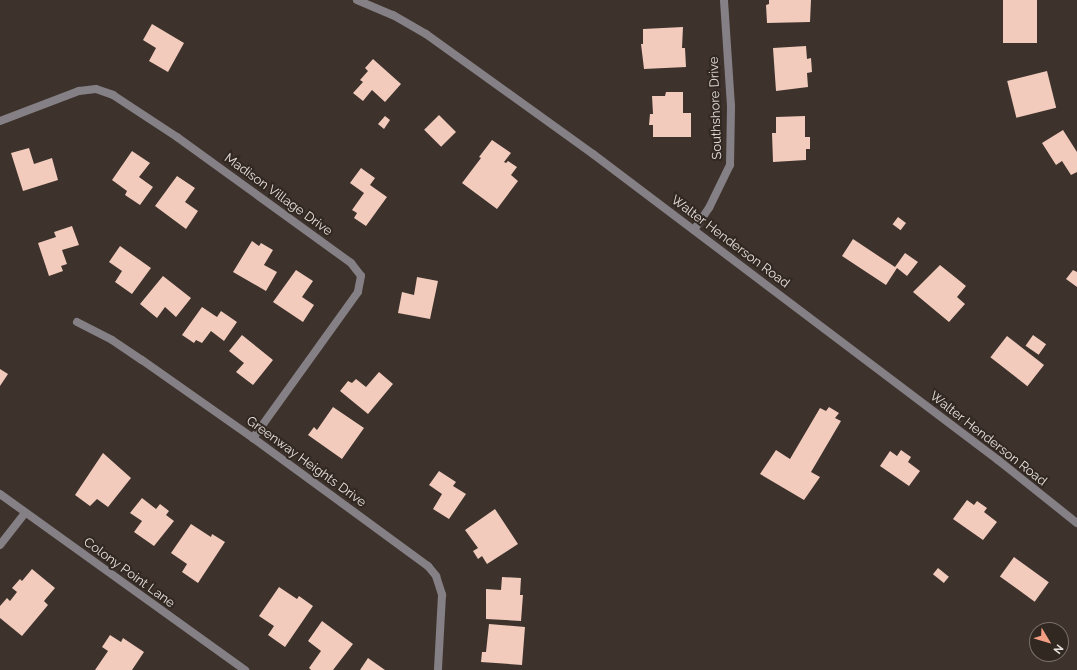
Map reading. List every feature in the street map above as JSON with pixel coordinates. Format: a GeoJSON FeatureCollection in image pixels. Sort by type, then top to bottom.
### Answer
{"type":"FeatureCollection","features":[{"type":"Feature","properties":{"kind":"street","name":"Walter Henderson Road"},"geometry":{"type":"LineString","coordinates":[[357,0],[393,15],[426,34],[593,154],[998,460],[1077,524]]}},
{"type":"Feature","properties":{"kind":"street","name":"Southshore Drive"},"geometry":{"type":"LineString","coordinates":[[694,230],[709,208],[730,166],[731,106],[724,0]]}},
{"type":"Feature","properties":{"kind":"street","name":"Madison Village Drive"},"geometry":{"type":"LineString","coordinates":[[0,121],[79,91],[96,89],[113,95],[177,136],[351,263],[361,276],[358,292],[253,438]]}},
{"type":"Feature","properties":{"kind":"street","name":"Greenway Heights Drive"},"geometry":{"type":"LineString","coordinates":[[77,322],[112,340],[253,438],[428,566],[436,576],[442,595],[438,670]]}},
{"type":"Feature","properties":{"kind":"street","name":"Colony Point Lane"},"geometry":{"type":"LineString","coordinates":[[0,494],[245,670]]}},
{"type":"Feature","properties":{"kind":"street"},"geometry":{"type":"LineString","coordinates":[[0,545],[25,513]]}},
{"type":"Feature","properties":{"kind":"building"},"geometry":{"type":"Polygon","coordinates":[[[769,0],[811,0],[810,22],[767,23],[766,5],[769,4],[769,0]]]}},
{"type":"Feature","properties":{"kind":"building"},"geometry":{"type":"Polygon","coordinates":[[[1003,0],[1037,0],[1037,43],[1003,43],[1003,0]]]}},
{"type":"Feature","properties":{"kind":"building"},"geometry":{"type":"Polygon","coordinates":[[[152,24],[184,43],[168,72],[149,61],[156,48],[143,40],[152,24]]]}},
{"type":"Feature","properties":{"kind":"building"},"geometry":{"type":"Polygon","coordinates":[[[683,27],[682,48],[685,48],[686,67],[644,69],[641,44],[643,44],[643,29],[683,27]]]}},
{"type":"Feature","properties":{"kind":"building"},"geometry":{"type":"Polygon","coordinates":[[[806,46],[807,59],[811,58],[812,72],[807,73],[808,87],[776,91],[773,48],[806,46]]]}},
{"type":"Feature","properties":{"kind":"building"},"geometry":{"type":"Polygon","coordinates":[[[373,59],[401,84],[385,102],[372,90],[363,101],[353,93],[363,82],[360,80],[368,71],[365,68],[373,59]]]}},
{"type":"Feature","properties":{"kind":"building"},"geometry":{"type":"Polygon","coordinates":[[[1047,71],[1056,108],[1016,118],[1007,81],[1047,71]]]}},
{"type":"Feature","properties":{"kind":"building"},"geometry":{"type":"Polygon","coordinates":[[[666,92],[683,92],[683,113],[691,113],[691,137],[653,137],[653,125],[649,125],[650,114],[653,114],[652,96],[665,96],[666,92]]]}},
{"type":"Feature","properties":{"kind":"building"},"geometry":{"type":"Polygon","coordinates":[[[439,115],[456,132],[441,147],[424,130],[439,115]]]}},
{"type":"Feature","properties":{"kind":"building"},"geometry":{"type":"Polygon","coordinates":[[[385,116],[390,120],[384,129],[378,124],[385,116]]]}},
{"type":"Feature","properties":{"kind":"building"},"geometry":{"type":"Polygon","coordinates":[[[805,116],[805,137],[810,137],[810,149],[806,149],[806,160],[773,162],[772,133],[776,133],[776,117],[805,116]]]}},
{"type":"Feature","properties":{"kind":"building"},"geometry":{"type":"Polygon","coordinates":[[[1063,130],[1077,152],[1077,172],[1071,175],[1062,161],[1056,165],[1042,143],[1063,130]]]}},
{"type":"Feature","properties":{"kind":"building"},"geometry":{"type":"Polygon","coordinates":[[[492,140],[511,153],[504,162],[506,163],[508,161],[517,167],[511,175],[518,181],[497,209],[462,183],[481,158],[479,157],[492,140]]]}},
{"type":"Feature","properties":{"kind":"building"},"geometry":{"type":"Polygon","coordinates":[[[29,148],[34,164],[52,158],[58,180],[23,191],[11,153],[29,148]]]}},
{"type":"Feature","properties":{"kind":"building"},"geometry":{"type":"Polygon","coordinates":[[[132,151],[150,163],[139,177],[153,187],[140,205],[125,195],[127,191],[112,180],[132,151]]]}},
{"type":"Feature","properties":{"kind":"building"},"geometry":{"type":"Polygon","coordinates":[[[361,168],[375,178],[370,185],[387,197],[366,226],[354,218],[357,213],[352,210],[364,193],[350,183],[361,168]]]}},
{"type":"Feature","properties":{"kind":"building"},"geometry":{"type":"Polygon","coordinates":[[[177,176],[195,188],[185,202],[198,211],[186,229],[155,206],[177,176]]]}},
{"type":"Feature","properties":{"kind":"building"},"geometry":{"type":"Polygon","coordinates":[[[898,217],[906,223],[901,230],[893,224],[898,217]]]}},
{"type":"Feature","properties":{"kind":"building"},"geometry":{"type":"Polygon","coordinates":[[[72,226],[79,245],[62,250],[67,264],[61,266],[63,271],[49,276],[38,243],[56,237],[54,232],[72,226]]]}},
{"type":"Feature","properties":{"kind":"building"},"geometry":{"type":"Polygon","coordinates":[[[853,239],[895,267],[905,253],[918,262],[907,276],[897,268],[886,285],[842,256],[853,239]]]}},
{"type":"Feature","properties":{"kind":"building"},"geometry":{"type":"Polygon","coordinates":[[[252,241],[259,246],[261,243],[273,250],[264,265],[277,272],[266,291],[233,272],[252,241]]]}},
{"type":"Feature","properties":{"kind":"building"},"geometry":{"type":"Polygon","coordinates":[[[120,246],[151,268],[132,294],[115,282],[122,271],[109,262],[120,246]]]}},
{"type":"Feature","properties":{"kind":"building"},"geometry":{"type":"Polygon","coordinates":[[[940,265],[966,286],[957,297],[965,304],[949,322],[913,292],[940,265]]]}},
{"type":"Feature","properties":{"kind":"building"},"geometry":{"type":"Polygon","coordinates":[[[296,270],[313,281],[302,297],[314,305],[303,322],[273,302],[296,270]]]}},
{"type":"Feature","properties":{"kind":"building"},"geometry":{"type":"Polygon","coordinates":[[[1073,270],[1077,272],[1077,287],[1066,279],[1073,270]]]}},
{"type":"Feature","properties":{"kind":"building"},"geometry":{"type":"Polygon","coordinates":[[[163,276],[191,298],[176,317],[165,307],[157,318],[140,304],[163,276]]]}},
{"type":"Feature","properties":{"kind":"building"},"geometry":{"type":"Polygon","coordinates":[[[417,277],[438,281],[430,319],[398,313],[402,292],[414,295],[417,277]]]}},
{"type":"Feature","properties":{"kind":"building"},"geometry":{"type":"Polygon","coordinates":[[[202,307],[217,317],[221,311],[237,322],[224,341],[211,331],[202,343],[196,340],[194,343],[182,335],[202,307]]]}},
{"type":"Feature","properties":{"kind":"building"},"geometry":{"type":"Polygon","coordinates":[[[242,335],[273,360],[253,385],[236,372],[244,363],[229,351],[242,335]]]}},
{"type":"Feature","properties":{"kind":"building"},"geometry":{"type":"Polygon","coordinates":[[[1033,335],[1046,344],[1039,355],[1026,346],[1033,335]]]}},
{"type":"Feature","properties":{"kind":"building"},"geometry":{"type":"Polygon","coordinates":[[[1007,336],[1044,365],[1027,386],[990,357],[1007,336]]]}},
{"type":"Feature","properties":{"kind":"building"},"geometry":{"type":"Polygon","coordinates":[[[0,369],[8,374],[0,386],[0,369]]]}},
{"type":"Feature","properties":{"kind":"building"},"geometry":{"type":"Polygon","coordinates":[[[379,372],[393,384],[368,414],[340,391],[348,381],[352,383],[356,379],[366,387],[379,372]]]}},
{"type":"Feature","properties":{"kind":"building"},"geometry":{"type":"Polygon","coordinates":[[[333,407],[364,428],[342,459],[308,435],[314,427],[317,430],[333,407]]]}},
{"type":"Feature","properties":{"kind":"building"},"geometry":{"type":"Polygon","coordinates":[[[829,407],[839,413],[835,418],[841,421],[811,472],[820,477],[804,500],[760,474],[776,450],[790,459],[820,408],[826,411],[829,407]]]}},
{"type":"Feature","properties":{"kind":"building"},"geometry":{"type":"Polygon","coordinates":[[[901,450],[911,457],[908,462],[920,471],[909,486],[880,466],[890,451],[897,456],[901,450]]]}},
{"type":"Feature","properties":{"kind":"building"},"geometry":{"type":"Polygon","coordinates":[[[103,453],[131,478],[108,507],[97,499],[90,506],[75,495],[103,453]]]}},
{"type":"Feature","properties":{"kind":"building"},"geometry":{"type":"Polygon","coordinates":[[[439,471],[456,482],[453,486],[466,494],[449,519],[433,509],[442,494],[429,485],[439,471]]]}},
{"type":"Feature","properties":{"kind":"building"},"geometry":{"type":"Polygon","coordinates":[[[142,498],[156,509],[160,504],[169,511],[166,515],[174,521],[154,546],[134,532],[142,521],[130,513],[142,498]]]}},
{"type":"Feature","properties":{"kind":"building"},"geometry":{"type":"Polygon","coordinates":[[[967,500],[974,505],[977,501],[987,508],[984,512],[997,522],[983,540],[953,519],[967,500]]]}},
{"type":"Feature","properties":{"kind":"building"},"geometry":{"type":"Polygon","coordinates":[[[495,509],[518,544],[487,564],[482,556],[478,559],[473,551],[478,548],[465,530],[495,509]]]}},
{"type":"Feature","properties":{"kind":"building"},"geometry":{"type":"Polygon","coordinates":[[[191,524],[211,537],[212,534],[225,542],[198,583],[182,572],[187,564],[171,553],[191,524]]]}},
{"type":"Feature","properties":{"kind":"building"},"geometry":{"type":"Polygon","coordinates":[[[1014,557],[1049,582],[1035,602],[1000,576],[1014,557]]]}},
{"type":"Feature","properties":{"kind":"building"},"geometry":{"type":"Polygon","coordinates":[[[938,568],[949,577],[944,583],[933,574],[938,568]]]}},
{"type":"Feature","properties":{"kind":"building"},"geometry":{"type":"Polygon","coordinates":[[[32,569],[55,588],[44,601],[48,605],[22,636],[0,618],[0,606],[7,598],[10,601],[17,592],[12,588],[20,579],[22,581],[32,569]]]}},
{"type":"Feature","properties":{"kind":"building"},"geometry":{"type":"Polygon","coordinates":[[[502,577],[521,578],[520,595],[523,595],[521,621],[486,619],[486,589],[501,590],[502,577]]]}},
{"type":"Feature","properties":{"kind":"building"},"geometry":{"type":"Polygon","coordinates":[[[279,587],[297,599],[299,596],[313,606],[285,647],[268,635],[274,626],[259,616],[279,587]]]}},
{"type":"Feature","properties":{"kind":"building"},"geometry":{"type":"Polygon","coordinates":[[[322,621],[353,644],[333,670],[311,670],[309,668],[321,651],[308,641],[322,621]]]}},
{"type":"Feature","properties":{"kind":"building"},"geometry":{"type":"Polygon","coordinates":[[[489,624],[525,627],[522,665],[481,662],[482,652],[486,652],[489,624]]]}},
{"type":"Feature","properties":{"kind":"building"},"geometry":{"type":"Polygon","coordinates":[[[110,635],[121,642],[123,638],[144,652],[132,670],[95,670],[108,651],[102,647],[110,635]]]}},
{"type":"Feature","properties":{"kind":"building"},"geometry":{"type":"Polygon","coordinates":[[[368,658],[385,670],[360,670],[368,658]]]}}]}
